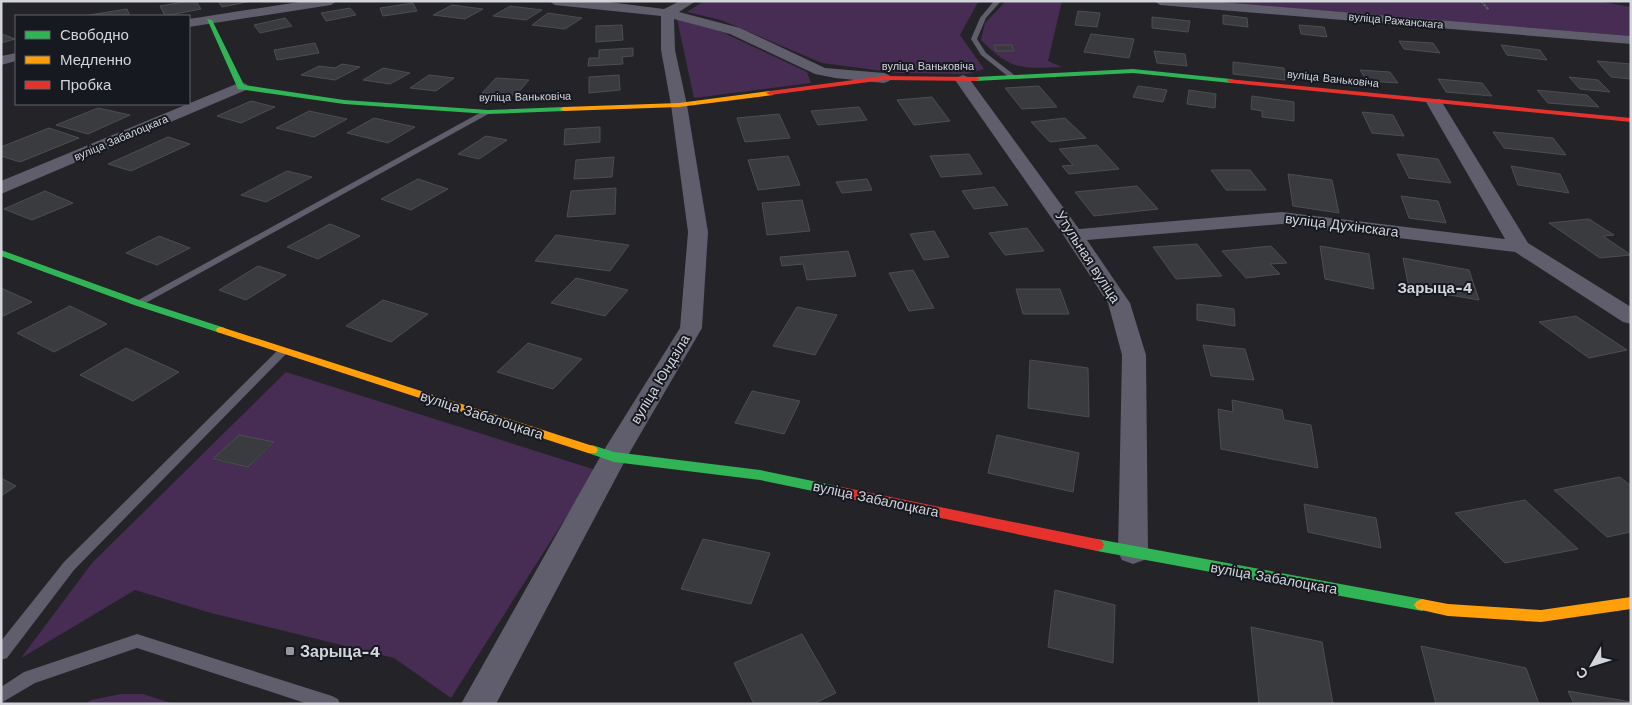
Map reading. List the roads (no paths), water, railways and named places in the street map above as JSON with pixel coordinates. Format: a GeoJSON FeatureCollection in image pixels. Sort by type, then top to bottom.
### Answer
{"type":"FeatureCollection","features":[{"type":"Feature","properties":{"kind":"street"},"geometry":{"type":"LineString","coordinates":[[190,23],[331,1]]}},
{"type":"Feature","properties":{"kind":"street"},"geometry":{"type":"LineString","coordinates":[[555,1],[609,5],[667,13],[726,28],[821,71],[884,78]]}},
{"type":"Feature","properties":{"kind":"street"},"geometry":{"type":"LineString","coordinates":[[667,13],[690,1]]}},
{"type":"Feature","properties":{"kind":"street","name":"вуліца Ражанскага"},"geometry":{"type":"LineString","coordinates":[[1160,1],[1631,40]]}},
{"type":"Feature","properties":{"kind":"street","name":"вуліца Юндзіла"},"geometry":{"type":"LineString","coordinates":[[478,704],[614,457],[691,328],[698,232],[679,106],[668,50],[667,13]]}},
{"type":"Feature","properties":{"kind":"street"},"geometry":{"type":"LineString","coordinates":[[209,20],[241,87]]}},
{"type":"Feature","properties":{"kind":"street"},"geometry":{"type":"LineString","coordinates":[[1,61],[15,56]]}},
{"type":"Feature","properties":{"kind":"street","name":"вуліца Ваньковіча"},"geometry":{"type":"LineString","coordinates":[[241,87],[344,102],[488,112],[679,106],[884,78],[964,80],[1010,76],[1133,71],[1631,120]]}},
{"type":"Feature","properties":{"kind":"street","name":"Утульная вуліца"},"geometry":{"type":"LineString","coordinates":[[964,80],[1074,235],[1119,303],[1134,355],[1133,552]]}},
{"type":"Feature","properties":{"kind":"street","name":"вуліца Забалоцкага"},"geometry":{"type":"LineString","coordinates":[[1,188],[241,87]]}},
{"type":"Feature","properties":{"kind":"street","name":"вуліца Духінскага"},"geometry":{"type":"LineString","coordinates":[[1434,102],[1520,247]]}},
{"type":"Feature","properties":{"kind":"street","name":"вуліца Духінскага"},"geometry":{"type":"LineString","coordinates":[[1074,235],[1282,218],[1520,247],[1631,317]]}},
{"type":"Feature","properties":{"kind":"street","name":"вуліца Забалоцкага"},"geometry":{"type":"LineString","coordinates":[[1,253],[138,304],[614,457],[760,475],[1133,552],[1448,610],[1541,616],[1631,603]]}},
{"type":"Feature","properties":{"kind":"lane"},"geometry":{"type":"LineString","coordinates":[[998,1],[978,24],[974,39],[983,54],[1010,76]]}},
{"type":"Feature","properties":{"kind":"lane"},"geometry":{"type":"LineString","coordinates":[[138,304],[488,112]]}},
{"type":"Feature","properties":{"kind":"lane"},"geometry":{"type":"LineString","coordinates":[[1,653],[69,566],[283,351]]}},
{"type":"Feature","properties":{"kind":"lane"},"geometry":{"type":"LineString","coordinates":[[1,696],[30,677],[137,641],[332,704]]}},
{"type":"Feature","properties":{"kind":"place","name":"Зарыца-4"},"geometry":{"type":"Point","coordinates":[290,651]}},
{"type":"Feature","properties":{"kind":"district","name":"Зарыца-4"},"geometry":{"type":"Point","coordinates":[1435,288]}}]}
